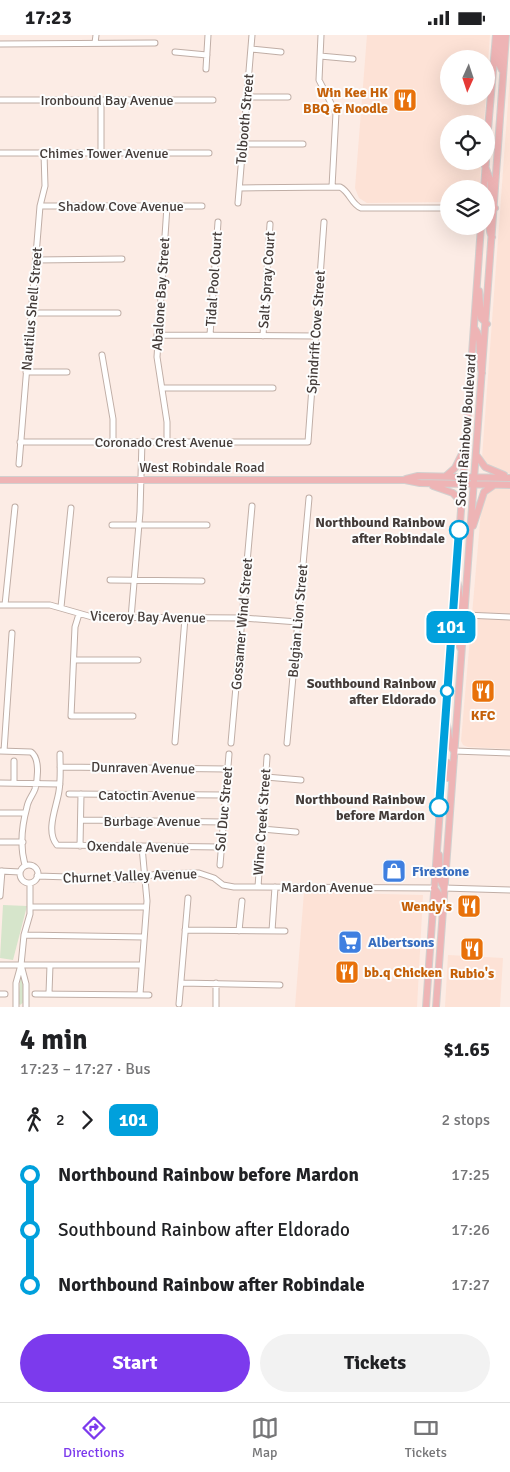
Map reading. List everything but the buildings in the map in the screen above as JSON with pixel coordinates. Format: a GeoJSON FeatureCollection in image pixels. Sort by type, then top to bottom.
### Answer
{"type":"FeatureCollection","features":[{"type":"Feature","properties":{"kind":"main road"},"geometry":{"type":"LineString","coordinates":[[495,50],[496,35]]}},
{"type":"Feature","properties":{"kind":"main road"},"geometry":{"type":"LineString","coordinates":[[500,35],[500,64],[507,72]]}},
{"type":"Feature","properties":{"kind":"main road","name":"South Rainbow Boulevard"},"geometry":{"type":"LineString","coordinates":[[495,208],[501,104],[507,72],[506,35]]}},
{"type":"Feature","properties":{"kind":"main road"},"geometry":{"type":"LineString","coordinates":[[495,76],[498,80],[498,94],[501,104]]}},
{"type":"Feature","properties":{"kind":"main road","name":"South Rainbow Boulevard"},"geometry":{"type":"LineString","coordinates":[[426,1007],[452,616],[480,235]]}},
{"type":"Feature","properties":{"kind":"main road"},"geometry":{"type":"LineString","coordinates":[[491,235],[493,239]]}},
{"type":"Feature","properties":{"kind":"main road","name":"South Rainbow Boulevard"},"geometry":{"type":"LineString","coordinates":[[436,1007],[450,789],[493,235]]}},
{"type":"Feature","properties":{"kind":"main road"},"geometry":{"type":"LineString","coordinates":[[477,285],[482,302],[481,318],[486,324]]}},
{"type":"Feature","properties":{"kind":"main road"},"geometry":{"type":"LineString","coordinates":[[474,328],[480,337],[479,362],[483,377]]}},
{"type":"Feature","properties":{"kind":"main road"},"geometry":{"type":"LineString","coordinates":[[446,475],[455,468],[466,447]]}},
{"type":"Feature","properties":{"kind":"main road"},"geometry":{"type":"LineString","coordinates":[[477,456],[485,467],[510,478]]}},
{"type":"Feature","properties":{"kind":"main road","name":"West Robindale Road"},"geometry":{"type":"LineString","coordinates":[[404,480],[418,475],[510,478]]}},
{"type":"Feature","properties":{"kind":"main road","name":"West Robindale Road"},"geometry":{"type":"LineString","coordinates":[[0,480],[404,480],[420,483],[510,485]]}},
{"type":"Feature","properties":{"kind":"main road"},"geometry":{"type":"LineString","coordinates":[[420,483],[449,491],[461,503]]}},
{"type":"Feature","properties":{"kind":"main road"},"geometry":{"type":"LineString","coordinates":[[470,536],[483,495],[488,488],[495,485]]}},
{"type":"Feature","properties":{"kind":"main road"},"geometry":{"type":"LineString","coordinates":[[456,578],[461,592],[460,610],[464,615]]}},
{"type":"Feature","properties":{"kind":"main road"},"geometry":{"type":"LineString","coordinates":[[452,616],[458,623],[458,639],[462,650]]}},
{"type":"Feature","properties":{"kind":"main road"},"geometry":{"type":"LineString","coordinates":[[445,721],[450,731],[449,745],[454,751]]}},
{"type":"Feature","properties":{"kind":"main road"},"geometry":{"type":"LineString","coordinates":[[442,760],[448,763],[450,789]]}},
{"type":"Feature","properties":{"kind":"main road"},"geometry":{"type":"LineString","coordinates":[[437,844],[440,879],[444,888]]}},
{"type":"Feature","properties":{"kind":"main road"},"geometry":{"type":"LineString","coordinates":[[434,888],[438,893],[441,930]]}},
{"type":"Feature","properties":{"kind":"street"},"geometry":{"type":"LineString","coordinates":[[96,35],[96,43]]}},
{"type":"Feature","properties":{"kind":"street"},"geometry":{"type":"LineString","coordinates":[[206,69],[208,35]]}},
{"type":"Feature","properties":{"kind":"street","name":"Tolbooth Street"},"geometry":{"type":"LineString","coordinates":[[238,203],[252,35]]}},
{"type":"Feature","properties":{"kind":"street"},"geometry":{"type":"LineString","coordinates":[[321,35],[319,80],[336,113],[332,187]]}},
{"type":"Feature","properties":{"kind":"street"},"geometry":{"type":"LineString","coordinates":[[0,44],[155,43]]}},
{"type":"Feature","properties":{"kind":"street"},"geometry":{"type":"LineString","coordinates":[[251,49],[281,52]]}},
{"type":"Feature","properties":{"kind":"street"},"geometry":{"type":"LineString","coordinates":[[175,52],[207,55]]}},
{"type":"Feature","properties":{"kind":"street"},"geometry":{"type":"LineString","coordinates":[[320,57],[353,59]]}},
{"type":"Feature","properties":{"kind":"street"},"geometry":{"type":"LineString","coordinates":[[247,97],[288,97]]}},
{"type":"Feature","properties":{"kind":"street","name":"Ironbound Bay Avenue"},"geometry":{"type":"LineString","coordinates":[[0,100],[213,100]]}},
{"type":"Feature","properties":{"kind":"street"},"geometry":{"type":"LineString","coordinates":[[101,100],[101,153]]}},
{"type":"Feature","properties":{"kind":"street"},"geometry":{"type":"LineString","coordinates":[[243,144],[303,144]]}},
{"type":"Feature","properties":{"kind":"street","name":"Chimes Tower Avenue"},"geometry":{"type":"LineString","coordinates":[[0,153],[209,153]]}},
{"type":"Feature","properties":{"kind":"street","name":"Nautilus Shell Street"},"geometry":{"type":"LineString","coordinates":[[19,464],[40,206],[45,186],[44,153]]}},
{"type":"Feature","properties":{"kind":"street"},"geometry":{"type":"LineString","coordinates":[[240,188],[340,187],[348,192],[354,204],[361,208],[440,208]]}},
{"type":"Feature","properties":{"kind":"street","name":"Shadow Cove Avenue"},"geometry":{"type":"LineString","coordinates":[[40,206],[202,206]]}},
{"type":"Feature","properties":{"kind":"street","name":"Abalone Bay Street"},"geometry":{"type":"LineString","coordinates":[[167,206],[157,335],[157,357],[167,422],[167,441]]}},
{"type":"Feature","properties":{"kind":"street","name":"Tidal Pool Court"},"geometry":{"type":"LineString","coordinates":[[210,335],[218,223]]}},
{"type":"Feature","properties":{"kind":"street","name":"Spindrift Cove Street"},"geometry":{"type":"LineString","coordinates":[[308,442],[324,223]]}},
{"type":"Feature","properties":{"kind":"street","name":"Salt Spray Court"},"geometry":{"type":"LineString","coordinates":[[263,336],[270,224]]}},
{"type":"Feature","properties":{"kind":"street"},"geometry":{"type":"LineString","coordinates":[[36,259],[122,259]]}},
{"type":"Feature","properties":{"kind":"street"},"geometry":{"type":"LineString","coordinates":[[31,313],[118,313]]}},
{"type":"Feature","properties":{"kind":"street"},"geometry":{"type":"LineString","coordinates":[[157,335],[316,336]]}},
{"type":"Feature","properties":{"kind":"street"},"geometry":{"type":"LineString","coordinates":[[102,355],[113,419],[113,441]]}},
{"type":"Feature","properties":{"kind":"street"},"geometry":{"type":"LineString","coordinates":[[26,372],[67,372]]}},
{"type":"Feature","properties":{"kind":"street"},"geometry":{"type":"LineString","coordinates":[[162,388],[273,388]]}},
{"type":"Feature","properties":{"kind":"street"},"geometry":{"type":"LineString","coordinates":[[131,618],[142,479],[142,441]]}},
{"type":"Feature","properties":{"kind":"street","name":"Coronado Crest Avenue"},"geometry":{"type":"LineString","coordinates":[[20,442],[308,442]]}},
{"type":"Feature","properties":{"kind":"street","name":"Belgian Lion Street"},"geometry":{"type":"LineString","coordinates":[[287,743],[309,498]]}},
{"type":"Feature","properties":{"kind":"street","name":"Gossamer Wind Street"},"geometry":{"type":"LineString","coordinates":[[231,743],[252,506]]}},
{"type":"Feature","properties":{"kind":"street"},"geometry":{"type":"LineString","coordinates":[[2,605],[15,507]]}},
{"type":"Feature","properties":{"kind":"street"},"geometry":{"type":"LineString","coordinates":[[60,607],[70,508]]}},
{"type":"Feature","properties":{"kind":"street"},"geometry":{"type":"LineString","coordinates":[[112,525],[207,525]]}},
{"type":"Feature","properties":{"kind":"street"},"geometry":{"type":"LineString","coordinates":[[110,580],[202,581]]}},
{"type":"Feature","properties":{"kind":"street","name":"Viceroy Bay Avenue"},"geometry":{"type":"LineString","coordinates":[[2,605],[60,607],[92,617],[243,618],[298,622]]}},
{"type":"Feature","properties":{"kind":"street"},"geometry":{"type":"LineString","coordinates":[[79,614],[75,627],[71,716],[133,716]]}},
{"type":"Feature","properties":{"kind":"street"},"geometry":{"type":"LineString","coordinates":[[464,615],[510,617]]}},
{"type":"Feature","properties":{"kind":"street"},"geometry":{"type":"LineString","coordinates":[[175,742],[185,618]]}},
{"type":"Feature","properties":{"kind":"street"},"geometry":{"type":"LineString","coordinates":[[12,633],[2,751],[31,752],[37,761],[36,783],[26,813],[23,842],[25,865],[20,872],[22,880],[30,883]]}},
{"type":"Feature","properties":{"kind":"street"},"geometry":{"type":"LineString","coordinates":[[74,659],[138,660]]}},
{"type":"Feature","properties":{"kind":"street"},"geometry":{"type":"LineString","coordinates":[[454,751],[510,753]]}},
{"type":"Feature","properties":{"kind":"street","name":"Sol Duc Street"},"geometry":{"type":"LineString","coordinates":[[220,865],[229,753]]}},
{"type":"Feature","properties":{"kind":"street"},"geometry":{"type":"LineString","coordinates":[[0,783],[60,784],[60,754]]}},
{"type":"Feature","properties":{"kind":"street","name":"Wine Creek Street"},"geometry":{"type":"LineString","coordinates":[[258,887],[267,757]]}},
{"type":"Feature","properties":{"kind":"street"},"geometry":{"type":"LineString","coordinates":[[14,761],[14,783]]}},
{"type":"Feature","properties":{"kind":"street","name":"Dunraven Avenue"},"geometry":{"type":"LineString","coordinates":[[60,767],[227,769]]}},
{"type":"Feature","properties":{"kind":"street"},"geometry":{"type":"LineString","coordinates":[[266,777],[301,780]]}},
{"type":"Feature","properties":{"kind":"street","name":"Oxendale Avenue"},"geometry":{"type":"LineString","coordinates":[[60,784],[53,815],[53,836],[56,844],[80,846],[221,847]]}},
{"type":"Feature","properties":{"kind":"street","name":"Catoctin Avenue"},"geometry":{"type":"LineString","coordinates":[[70,794],[225,795]]}},
{"type":"Feature","properties":{"kind":"street"},"geometry":{"type":"LineString","coordinates":[[80,846],[81,794]]}},
{"type":"Feature","properties":{"kind":"street"},"geometry":{"type":"LineString","coordinates":[[0,813],[26,813]]}},
{"type":"Feature","properties":{"kind":"street","name":"Burbage Avenue"},"geometry":{"type":"LineString","coordinates":[[81,820],[223,821]]}},
{"type":"Feature","properties":{"kind":"street"},"geometry":{"type":"LineString","coordinates":[[262,829],[296,831]]}},
{"type":"Feature","properties":{"kind":"street"},"geometry":{"type":"LineString","coordinates":[[0,842],[23,842]]}},
{"type":"Feature","properties":{"kind":"street"},"geometry":{"type":"LineString","coordinates":[[140,994],[146,907],[142,847]]}},
{"type":"Feature","properties":{"kind":"street"},"geometry":{"type":"LineString","coordinates":[[25,865],[36,868],[38,876],[30,883]]}},
{"type":"Feature","properties":{"kind":"street"},"geometry":{"type":"LineString","coordinates":[[0,896],[1,871],[20,872]]}},
{"type":"Feature","properties":{"kind":"street","name":"Churnet Valley Avenue"},"geometry":{"type":"LineString","coordinates":[[38,876],[134,879],[157,873],[199,873],[214,878],[221,883]]}},
{"type":"Feature","properties":{"kind":"street"},"geometry":{"type":"LineString","coordinates":[[16,1007],[16,983],[31,907],[30,883]]}},
{"type":"Feature","properties":{"kind":"street","name":"Mardon Avenue"},"geometry":{"type":"LineString","coordinates":[[221,883],[228,886],[258,887],[434,888]]}},
{"type":"Feature","properties":{"kind":"street"},"geometry":{"type":"LineString","coordinates":[[272,931],[274,887]]}},
{"type":"Feature","properties":{"kind":"street"},"geometry":{"type":"LineString","coordinates":[[444,888],[510,890]]}},
{"type":"Feature","properties":{"kind":"street"},"geometry":{"type":"LineString","coordinates":[[179,1004],[188,898]]}},
{"type":"Feature","properties":{"kind":"street"},"geometry":{"type":"LineString","coordinates":[[239,931],[242,901]]}},
{"type":"Feature","properties":{"kind":"street"},"geometry":{"type":"LineString","coordinates":[[31,907],[146,907]]}},
{"type":"Feature","properties":{"kind":"street"},"geometry":{"type":"LineString","coordinates":[[185,930],[285,931]]}},
{"type":"Feature","properties":{"kind":"street"},"geometry":{"type":"LineString","coordinates":[[24,935],[144,937]]}},
{"type":"Feature","properties":{"kind":"street"},"geometry":{"type":"LineString","coordinates":[[0,965],[142,965]]}},
{"type":"Feature","properties":{"kind":"street"},"geometry":{"type":"LineString","coordinates":[[21,965],[25,971],[26,1007]]}},
{"type":"Feature","properties":{"kind":"street"},"geometry":{"type":"LineString","coordinates":[[49,993],[50,965]]}},
{"type":"Feature","properties":{"kind":"street"},"geometry":{"type":"LineString","coordinates":[[180,983],[280,985]]}},
{"type":"Feature","properties":{"kind":"street"},"geometry":{"type":"LineString","coordinates":[[216,983],[216,1007]]}},
{"type":"Feature","properties":{"kind":"street"},"geometry":{"type":"LineString","coordinates":[[35,994],[149,995]]}},
{"type":"Feature","properties":{"kind":"shaded area"},"geometry":{"type":"Polygon","coordinates":[[[367,35],[490,35],[489,50],[440,50],[440,105],[485,105],[485,115],[440,115],[440,170],[481,170],[480,180],[440,180],[440,202],[367,203],[359,198],[355,188],[367,35]]]}},
{"type":"Feature","properties":{"kind":"shaded area"},"geometry":{"type":"Polygon","coordinates":[[[510,75],[510,474],[486,465],[482,458],[510,75]]]}},
{"type":"Feature","properties":{"kind":"shaded area"},"geometry":{"type":"Polygon","coordinates":[[[494,488],[510,489],[510,749],[468,747],[463,745],[461,741],[481,511],[487,493],[494,488]]]}},
{"type":"Feature","properties":{"kind":"shaded area"},"geometry":{"type":"Polygon","coordinates":[[[304,892],[423,895],[417,1007],[295,1007],[304,892]]]}},
{"type":"Feature","properties":{"kind":"shaded area"},"geometry":{"type":"Polygon","coordinates":[[[448,955],[503,958],[500,1007],[445,1007],[448,955]]]}},
{"type":"Feature","properties":{"kind":"green space"},"geometry":{"type":"Polygon","coordinates":[[[3,905],[27,906],[13,960],[0,958],[3,905]]]}},
{"type":"Feature","properties":{"kind":"green space"},"geometry":{"type":"Polygon","coordinates":[[[21,972],[24,985],[24,1002],[20,1005],[18,1003],[21,972]]]}},
{"type":"Feature","properties":{"kind":"bus line","name":"101"},"geometry":{"type":"LineString","coordinates":[[439,807],[459,530]]}},
{"type":"Feature","properties":{"kind":"place","name":"Win Kee HK BBQ & Noodle"},"geometry":{"type":"Point","coordinates":[405,100]}},
{"type":"Feature","properties":{"kind":"place","name":"Northbound Rainbow after Robindale"},"geometry":{"type":"Point","coordinates":[459,530]}},
{"type":"Feature","properties":{"kind":"place","name":"Southbound Rainbow after Eldorado"},"geometry":{"type":"Point","coordinates":[447,691]}},
{"type":"Feature","properties":{"kind":"place","name":"KFC"},"geometry":{"type":"Point","coordinates":[483,691]}},
{"type":"Feature","properties":{"kind":"place","name":"Northbound Rainbow before Mardon"},"geometry":{"type":"Point","coordinates":[439,807]}},
{"type":"Feature","properties":{"kind":"place","name":"Firestone"},"geometry":{"type":"Point","coordinates":[394,871]}},
{"type":"Feature","properties":{"kind":"place","name":"Wendy's"},"geometry":{"type":"Point","coordinates":[469,906]}},
{"type":"Feature","properties":{"kind":"place","name":"Albertsons"},"geometry":{"type":"Point","coordinates":[350,942]}},
{"type":"Feature","properties":{"kind":"place","name":"Rubio's"},"geometry":{"type":"Point","coordinates":[472,949]}},
{"type":"Feature","properties":{"kind":"place","name":"bb.q Chicken"},"geometry":{"type":"Point","coordinates":[347,972]}}]}
